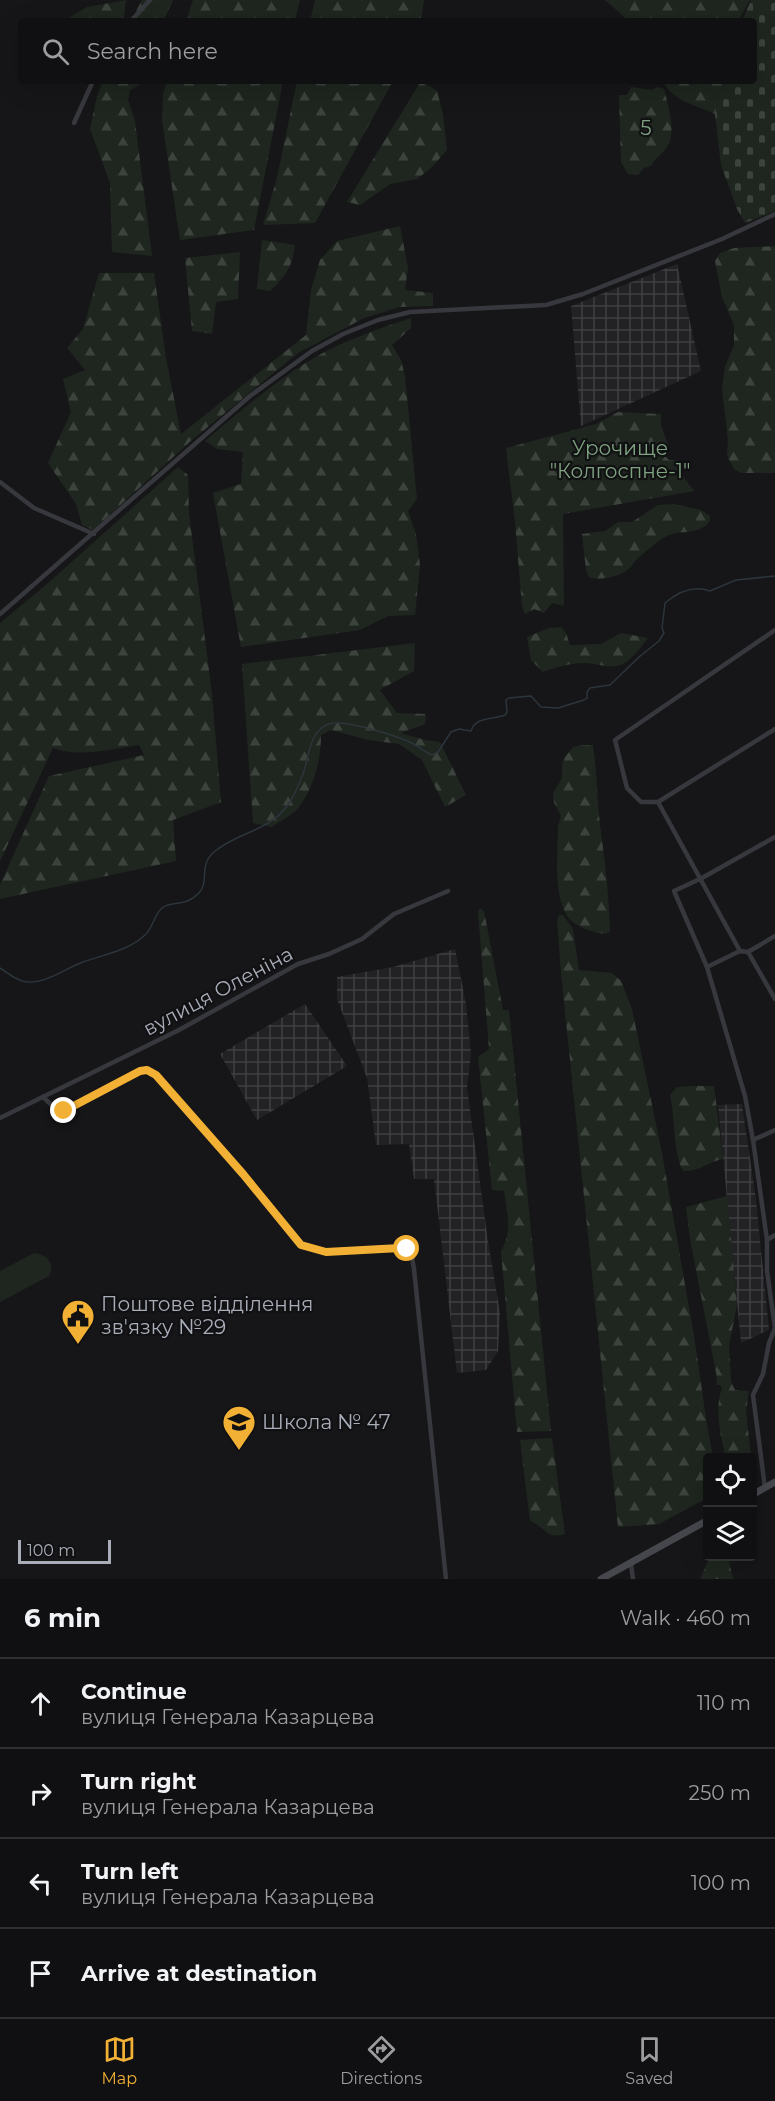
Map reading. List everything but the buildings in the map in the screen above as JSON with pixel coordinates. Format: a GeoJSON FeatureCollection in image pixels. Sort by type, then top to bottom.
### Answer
{"type":"FeatureCollection","features":[{"type":"Feature","properties":{"kind":"main road"},"geometry":{"type":"LineString","coordinates":[[757,1493],[775,1482]]}},
{"type":"Feature","properties":{"kind":"main road"},"geometry":{"type":"LineString","coordinates":[[601,1579],[703,1523]]}},
{"type":"Feature","properties":{"kind":"street"},"geometry":{"type":"LineString","coordinates":[[134,18],[150,0]]}},
{"type":"Feature","properties":{"kind":"street"},"geometry":{"type":"LineString","coordinates":[[74,123],[92,84]]}},
{"type":"Feature","properties":{"kind":"street"},"geometry":{"type":"LineString","coordinates":[[0,614],[250,396],[312,351],[343,334],[378,320],[410,312],[546,306],[722,239],[775,214]]}},
{"type":"Feature","properties":{"kind":"street"},"geometry":{"type":"LineString","coordinates":[[0,482],[34,508],[94,534]]}},
{"type":"Feature","properties":{"kind":"street"},"geometry":{"type":"LineString","coordinates":[[775,630],[615,740],[627,788],[641,802],[658,802],[775,729]]}},
{"type":"Feature","properties":{"kind":"street"},"geometry":{"type":"LineString","coordinates":[[658,802],[702,878],[740,951]]}},
{"type":"Feature","properties":{"kind":"street"},"geometry":{"type":"LineString","coordinates":[[765,1488],[753,1395],[763,1374],[769,1343],[775,1328],[767,1271],[767,1240],[753,1140],[745,1096],[707,967],[674,891],[775,837]]}},
{"type":"Feature","properties":{"kind":"street","name":"вулиця Оленіна"},"geometry":{"type":"LineString","coordinates":[[0,1118],[179,1030],[298,964],[329,954],[362,939],[394,914],[448,891]]}},
{"type":"Feature","properties":{"kind":"street"},"geometry":{"type":"LineString","coordinates":[[707,967],[740,951],[748,952],[775,936]]}},
{"type":"Feature","properties":{"kind":"street"},"geometry":{"type":"LineString","coordinates":[[748,952],[775,999]]}},
{"type":"Feature","properties":{"kind":"street"},"geometry":{"type":"LineString","coordinates":[[43,1097],[57,1110],[64,1111],[140,1071],[147,1070],[156,1075],[243,1174],[301,1245],[326,1252],[400,1248],[411,1252],[446,1579]]}},
{"type":"Feature","properties":{"kind":"street"},"geometry":{"type":"LineString","coordinates":[[753,1140],[775,1130]]}},
{"type":"Feature","properties":{"kind":"street"},"geometry":{"type":"LineString","coordinates":[[767,1240],[775,1235]]}},
{"type":"Feature","properties":{"kind":"street"},"geometry":{"type":"LineString","coordinates":[[631,1564],[633,1579]]}},
{"type":"Feature","properties":{"kind":"shaded area"},"geometry":{"type":"Polygon","coordinates":[[[677,264],[701,371],[581,426],[571,306],[677,264]]]}},
{"type":"Feature","properties":{"kind":"shaded area"},"geometry":{"type":"Polygon","coordinates":[[[455,949],[466,1004],[471,1054],[467,1088],[500,1313],[498,1351],[486,1370],[457,1373],[434,1179],[414,1179],[409,1144],[376,1145],[367,1078],[337,999],[337,977],[393,967],[455,949]]]}},
{"type":"Feature","properties":{"kind":"shaded area"},"geometry":{"type":"Polygon","coordinates":[[[305,1004],[347,1066],[257,1120],[220,1054],[305,1004]]]}},
{"type":"Feature","properties":{"kind":"shaded area"},"geometry":{"type":"Polygon","coordinates":[[[742,1104],[756,1200],[769,1330],[741,1343],[718,1105],[742,1104]]]}},
{"type":"Feature","properties":{"kind":"green space"},"geometry":{"type":"Polygon","coordinates":[[[126,0],[123,18],[69,18],[87,7],[126,0]]]}},
{"type":"Feature","properties":{"kind":"green space"},"geometry":{"type":"Polygon","coordinates":[[[142,0],[173,0],[164,18],[133,18],[142,0]]]}},
{"type":"Feature","properties":{"kind":"green space"},"geometry":{"type":"Polygon","coordinates":[[[193,0],[300,0],[296,18],[187,18],[193,0]]]}},
{"type":"Feature","properties":{"kind":"green space"},"geometry":{"type":"Polygon","coordinates":[[[315,0],[424,0],[421,18],[311,18],[315,0]]]}},
{"type":"Feature","properties":{"kind":"green space"},"geometry":{"type":"Polygon","coordinates":[[[605,0],[750,0],[740,18],[626,18],[605,0]]]}},
{"type":"Feature","properties":{"kind":"green space"},"geometry":{"type":"Polygon","coordinates":[[[751,0],[775,0],[775,211],[745,223],[737,209],[721,165],[715,114],[722,84],[757,84],[757,18],[743,18],[751,0]]]}},
{"type":"Feature","properties":{"kind":"green space"},"geometry":{"type":"Polygon","coordinates":[[[102,84],[141,84],[130,90],[128,100],[135,121],[152,256],[112,252],[110,183],[90,129],[102,84]]]}},
{"type":"Feature","properties":{"kind":"green space"},"geometry":{"type":"Polygon","coordinates":[[[166,84],[282,84],[254,230],[180,240],[162,120],[163,94],[166,84]]]}},
{"type":"Feature","properties":{"kind":"green space"},"geometry":{"type":"Polygon","coordinates":[[[296,84],[391,84],[315,223],[263,225],[277,178],[296,84]]]}},
{"type":"Feature","properties":{"kind":"green space"},"geometry":{"type":"Polygon","coordinates":[[[419,84],[426,84],[437,91],[443,114],[447,150],[431,168],[417,179],[390,184],[360,205],[347,202],[419,84]]]}},
{"type":"Feature","properties":{"kind":"green space"},"geometry":{"type":"Polygon","coordinates":[[[665,84],[722,84],[715,114],[679,98],[665,84]]]}},
{"type":"Feature","properties":{"kind":"green space","name":"5"},"geometry":{"type":"Polygon","coordinates":[[[631,87],[664,89],[672,127],[667,147],[651,166],[644,168],[638,175],[628,174],[621,162],[619,95],[627,95],[631,87]]]}},
{"type":"Feature","properties":{"kind":"green space"},"geometry":{"type":"Polygon","coordinates":[[[400,226],[408,268],[405,290],[433,293],[433,306],[400,307],[364,318],[298,353],[192,440],[93,530],[82,525],[76,504],[48,463],[71,412],[63,379],[85,370],[67,348],[83,329],[99,273],[154,273],[166,358],[181,434],[306,335],[311,290],[320,260],[337,241],[400,226]]]}},
{"type":"Feature","properties":{"kind":"green space"},"geometry":{"type":"Polygon","coordinates":[[[262,240],[295,245],[287,271],[270,291],[257,289],[262,240]]]}},
{"type":"Feature","properties":{"kind":"green space"},"geometry":{"type":"Polygon","coordinates":[[[775,246],[775,473],[741,473],[734,469],[727,456],[728,440],[722,389],[725,367],[734,345],[734,325],[722,297],[715,261],[720,253],[734,248],[775,246]]]}},
{"type":"Feature","properties":{"kind":"green space"},"geometry":{"type":"Polygon","coordinates":[[[240,252],[238,299],[216,302],[212,334],[192,331],[185,258],[240,252]]]}},
{"type":"Feature","properties":{"kind":"green space"},"geometry":{"type":"Polygon","coordinates":[[[411,318],[411,328],[392,345],[401,360],[405,376],[417,499],[408,511],[416,534],[420,565],[415,615],[388,616],[360,630],[241,647],[213,493],[241,484],[243,452],[217,449],[205,441],[270,387],[312,359],[360,336],[411,318]]]}},
{"type":"Feature","properties":{"kind":"green space","name":"Урочище \"Колгоспне-1\""},"geometry":{"type":"Polygon","coordinates":[[[618,412],[661,414],[661,425],[668,445],[664,455],[669,460],[678,460],[681,474],[694,491],[563,514],[564,606],[552,603],[544,613],[534,609],[525,614],[522,606],[506,448],[596,424],[618,412]]]}},
{"type":"Feature","properties":{"kind":"green space"},"geometry":{"type":"Polygon","coordinates":[[[178,467],[188,475],[189,513],[212,694],[221,802],[173,820],[176,861],[0,899],[0,885],[49,776],[144,755],[139,745],[85,752],[53,748],[0,861],[0,623],[178,467]]]}},
{"type":"Feature","properties":{"kind":"green space","name":"Урочище \"Колгоспне-1\""},"geometry":{"type":"Polygon","coordinates":[[[674,504],[701,510],[710,516],[710,521],[700,529],[665,537],[649,548],[627,571],[621,574],[600,579],[589,577],[586,570],[582,534],[605,531],[618,522],[632,522],[658,505],[674,504]]]}},
{"type":"Feature","properties":{"kind":"green space"},"geometry":{"type":"Polygon","coordinates":[[[561,627],[570,645],[601,644],[621,633],[648,638],[634,655],[621,665],[579,663],[543,672],[531,660],[527,637],[549,628],[561,627]]]}},
{"type":"Feature","properties":{"kind":"green space"},"geometry":{"type":"Polygon","coordinates":[[[415,643],[414,671],[380,690],[397,713],[426,714],[425,724],[401,733],[440,742],[466,795],[445,807],[422,760],[399,744],[368,740],[331,730],[321,735],[316,772],[309,791],[299,807],[272,827],[253,823],[242,664],[415,643]]]}},
{"type":"Feature","properties":{"kind":"green space"},"geometry":{"type":"Polygon","coordinates":[[[593,745],[610,932],[604,933],[585,929],[570,919],[559,894],[557,859],[558,826],[561,816],[554,802],[553,793],[562,778],[562,765],[565,757],[573,747],[593,745]]]}},
{"type":"Feature","properties":{"kind":"green space"},"geometry":{"type":"Polygon","coordinates":[[[480,908],[484,911],[503,1010],[509,1010],[551,1431],[517,1432],[501,1251],[507,1236],[508,1214],[504,1191],[492,1190],[478,1057],[489,1049],[478,912],[480,908]]]}},
{"type":"Feature","properties":{"kind":"green space"},"geometry":{"type":"Polygon","coordinates":[[[559,915],[563,915],[573,929],[579,970],[612,973],[621,981],[632,1009],[662,1153],[694,1336],[712,1453],[703,1453],[703,1500],[659,1524],[618,1527],[557,920],[559,915]]]}},
{"type":"Feature","properties":{"kind":"green space"},"geometry":{"type":"Polygon","coordinates":[[[714,1086],[723,1159],[694,1170],[683,1171],[677,1154],[670,1095],[677,1087],[714,1086]]]}},
{"type":"Feature","properties":{"kind":"green space"},"geometry":{"type":"Polygon","coordinates":[[[727,1196],[737,1304],[729,1346],[731,1382],[735,1390],[749,1391],[746,1411],[751,1453],[725,1453],[724,1450],[718,1414],[722,1389],[720,1385],[716,1385],[717,1378],[686,1207],[727,1196]]]}},
{"type":"Feature","properties":{"kind":"green space"},"geometry":{"type":"Polygon","coordinates":[[[34,1253],[49,1260],[51,1271],[49,1276],[0,1302],[0,1271],[34,1253]]]}},
{"type":"Feature","properties":{"kind":"green space"},"geometry":{"type":"Polygon","coordinates":[[[552,1438],[565,1534],[559,1535],[550,1534],[530,1521],[520,1440],[552,1438]]]}},
{"type":"Feature","properties":{"kind":"green space"},"geometry":{"type":"Polygon","coordinates":[[[708,1561],[729,1561],[733,1579],[700,1579],[708,1561]]]}},
{"type":"Feature","properties":{"kind":"waterway"},"geometry":{"type":"LineString","coordinates":[[0,968],[21,981],[35,982],[124,948],[138,940],[148,932],[162,908],[188,901],[199,893],[204,883],[206,862],[214,852],[223,845],[264,826],[282,812],[295,793],[311,745],[322,727],[336,723],[371,729],[412,743],[432,755],[438,752],[451,732],[459,729],[471,731],[473,726],[481,721],[505,715],[506,700],[509,698],[531,696],[541,707],[558,708],[584,700],[590,688],[610,685],[659,641],[664,633],[662,628],[665,603],[680,593],[692,589],[710,591],[736,580],[775,576]]}},
{"type":"Feature","properties":{"kind":"place","name":"Поштове відділення зв'язку №29"},"geometry":{"type":"Point","coordinates":[78,1345]}},
{"type":"Feature","properties":{"kind":"place","name":"Школа № 47"},"geometry":{"type":"Point","coordinates":[239,1451]}},
{"type":"Feature","properties":{"kind":"route"},"geometry":{"type":"LineString","coordinates":[[64,1111],[140,1071],[147,1070],[156,1075],[243,1174],[270,1210],[301,1245],[312,1250],[326,1252],[407,1249]]}}]}
